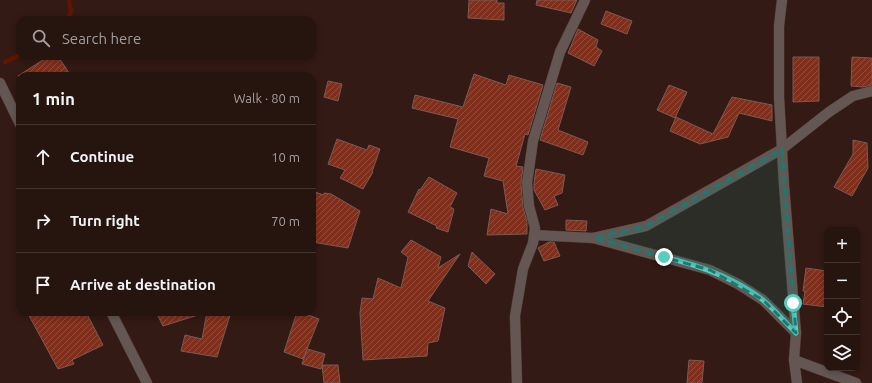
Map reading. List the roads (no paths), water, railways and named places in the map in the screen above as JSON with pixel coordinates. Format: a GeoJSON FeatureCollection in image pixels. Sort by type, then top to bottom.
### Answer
{"type":"FeatureCollection","features":[{"type":"Feature","properties":{"kind":"street"},"geometry":{"type":"LineString","coordinates":[[517,383],[515,316],[523,269],[533,243],[534,235],[527,184],[533,141],[560,52],[585,0]]}},
{"type":"Feature","properties":{"kind":"street"},"geometry":{"type":"LineString","coordinates":[[782,0],[779,26],[779,97],[796,333],[794,360],[797,383]]}},
{"type":"Feature","properties":{"kind":"street"},"geometry":{"type":"LineString","coordinates":[[0,83],[16,116]]}},
{"type":"Feature","properties":{"kind":"street"},"geometry":{"type":"LineString","coordinates":[[593,238],[646,226],[782,149],[829,112],[853,96],[872,92]]}},
{"type":"Feature","properties":{"kind":"street"},"geometry":{"type":"LineString","coordinates":[[534,235],[593,238],[710,270],[738,284],[763,300],[796,333]]}},
{"type":"Feature","properties":{"kind":"street"},"geometry":{"type":"LineString","coordinates":[[113,316],[147,383]]}},
{"type":"Feature","properties":{"kind":"street"},"geometry":{"type":"LineString","coordinates":[[794,360],[856,383]]}},
{"type":"Feature","properties":{"kind":"waterway"},"geometry":{"type":"LineString","coordinates":[[69,0],[71,11],[69,16]]}},
{"type":"Feature","properties":{"kind":"waterway"},"geometry":{"type":"LineString","coordinates":[[5,62],[16,57]]}}]}
